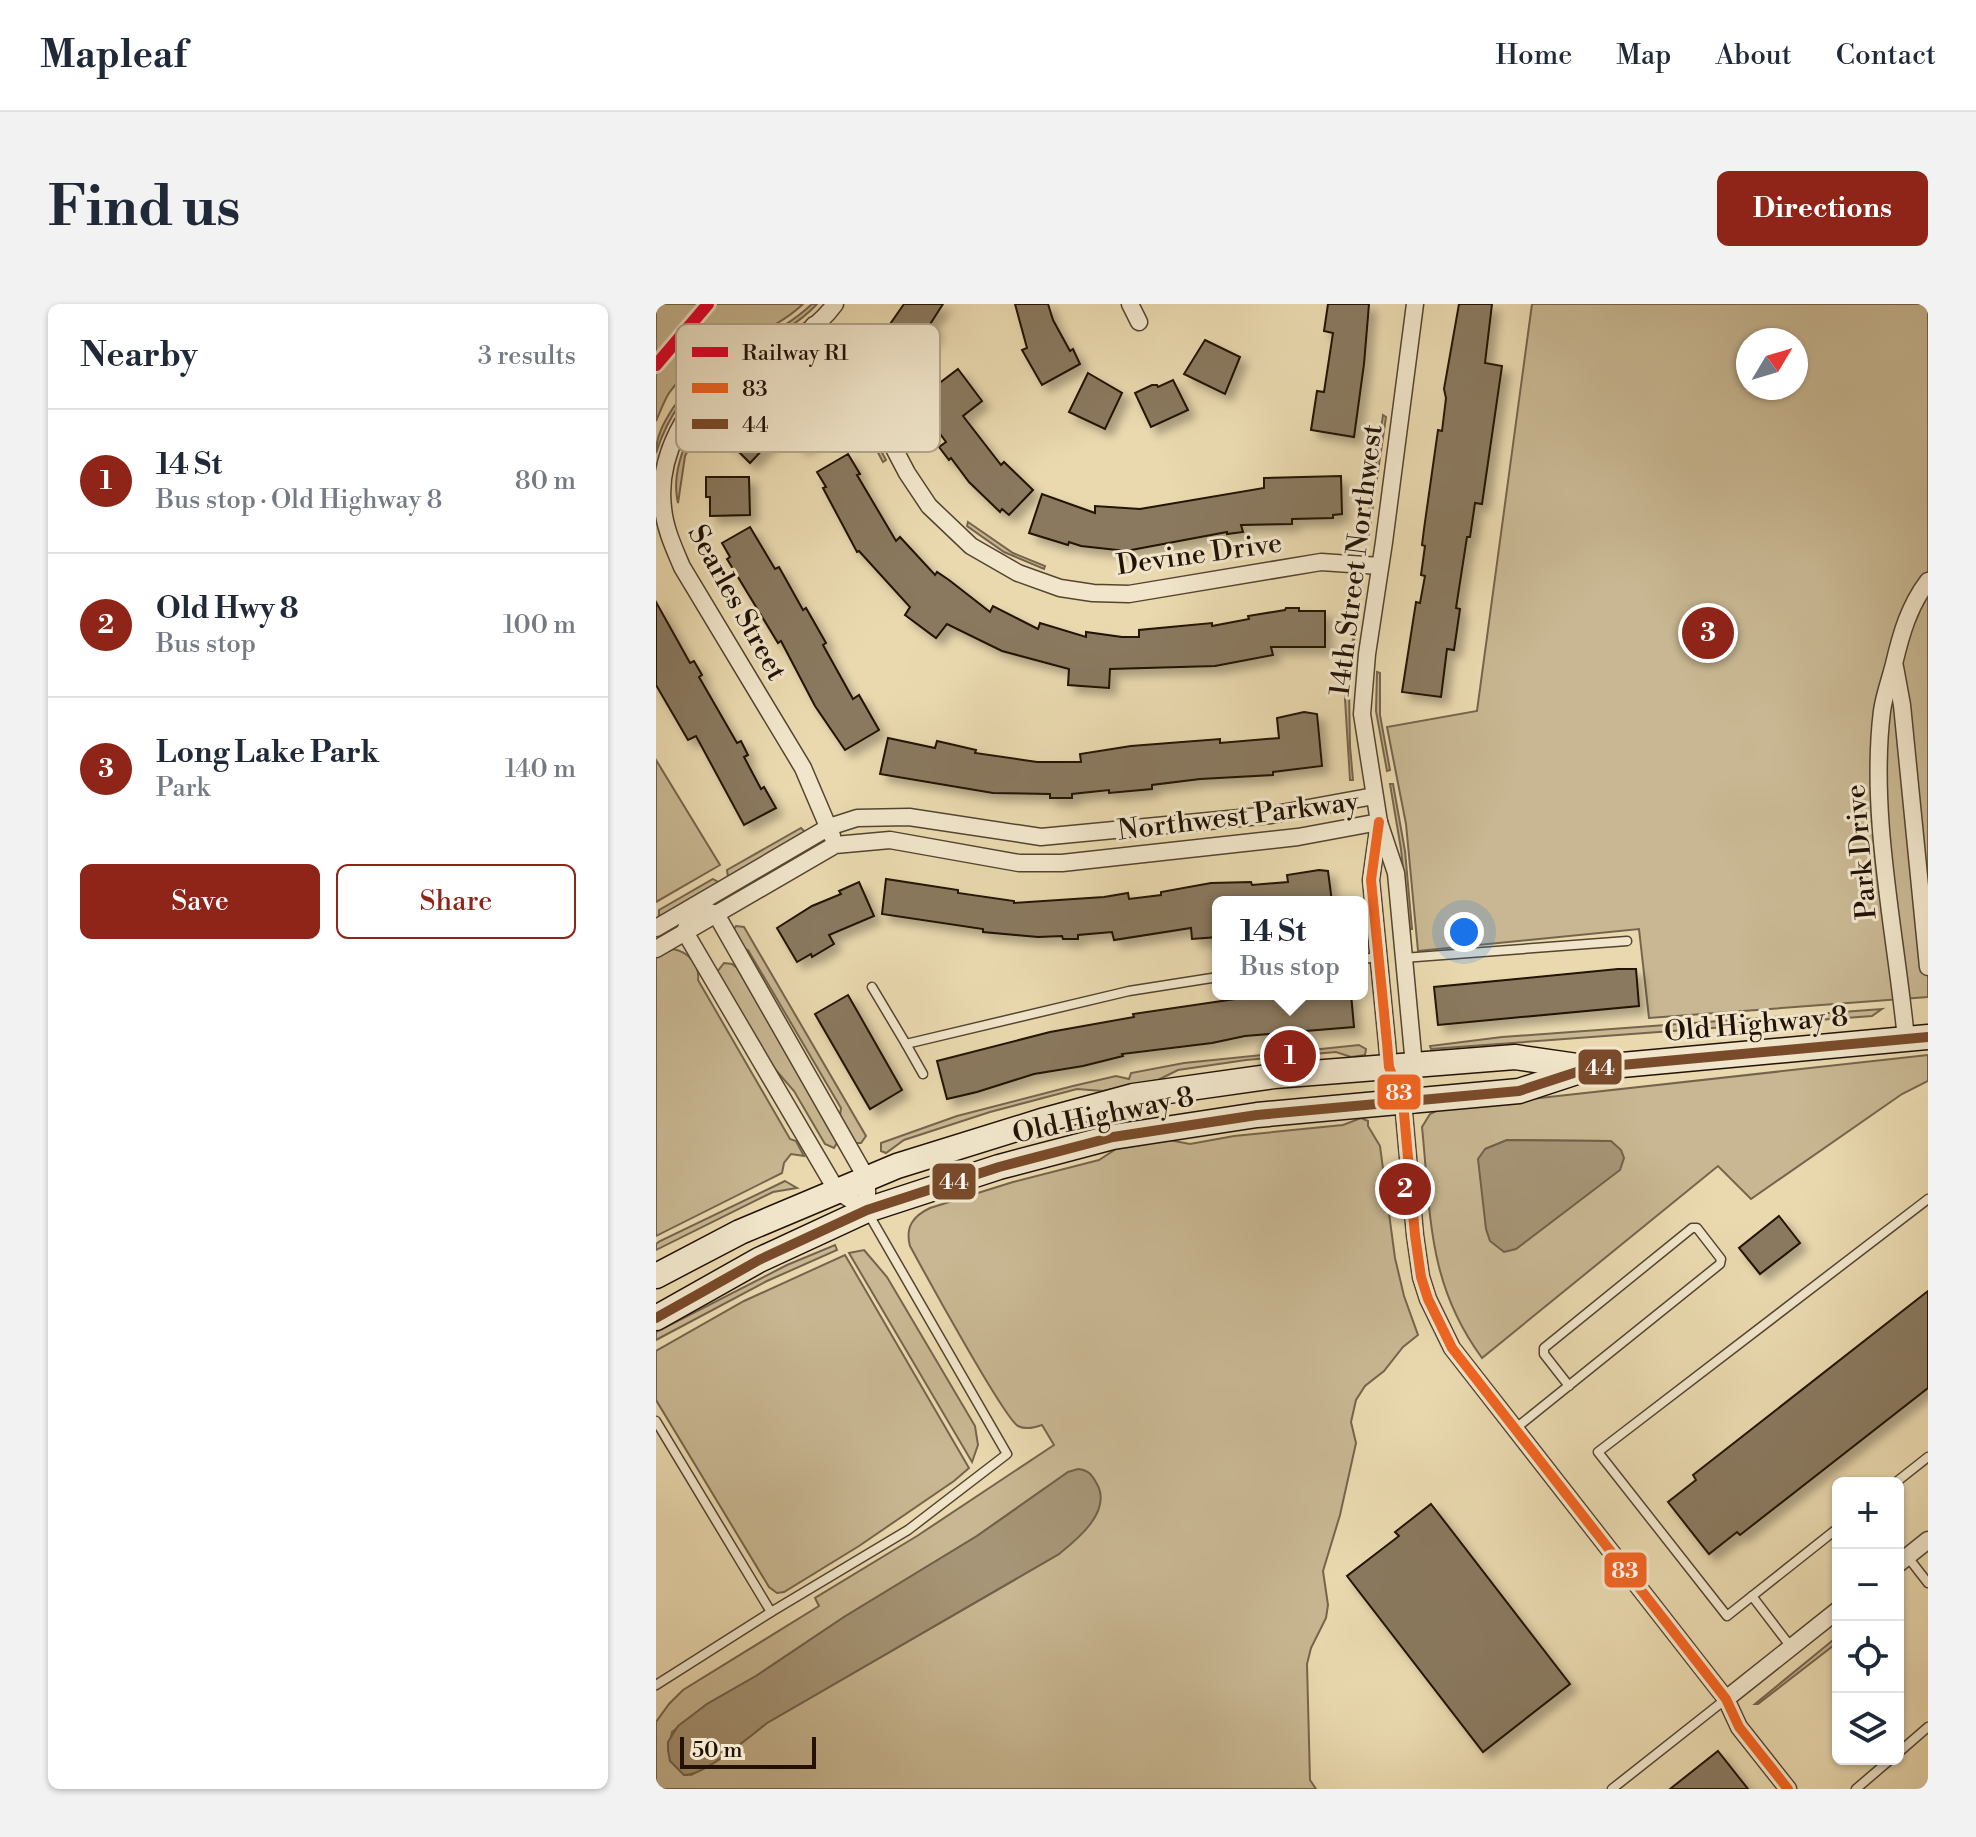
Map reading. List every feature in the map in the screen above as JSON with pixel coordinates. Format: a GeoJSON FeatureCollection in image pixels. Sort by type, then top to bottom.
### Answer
{"type":"FeatureCollection","features":[{"type":"Feature","properties":{"kind":"street","name":"Searles Street"},"geometry":{"type":"LineString","coordinates":[[815,324],[835,304]]}},
{"type":"Feature","properties":{"kind":"street"},"geometry":{"type":"LineString","coordinates":[[1130,304],[1139,322]]}},
{"type":"Feature","properties":{"kind":"street","name":"14th Street Northwest"},"geometry":{"type":"LineString","coordinates":[[1415,304],[1367,654],[1362,714],[1379,822],[1396,873],[1402,958],[1403,1102],[1421,1277],[1452,1348],[1726,1699],[1739,1727],[1788,1789]]}},
{"type":"Feature","properties":{"kind":"street","name":"Searles Street"},"geometry":{"type":"LineString","coordinates":[[676,437],[669,448],[662,506],[667,531],[682,567],[803,768],[835,845]]}},
{"type":"Feature","properties":{"kind":"street","name":"Devine Drive"},"geometry":{"type":"LineString","coordinates":[[896,452],[929,506],[971,546],[1018,573],[1060,588],[1129,594],[1321,562],[1380,566]]}},
{"type":"Feature","properties":{"kind":"street","name":"Park Drive"},"geometry":{"type":"LineString","coordinates":[[1917,1038],[1888,885],[1878,768],[1882,709],[1894,662],[1906,620],[1928,581]]}},
{"type":"Feature","properties":{"kind":"street","name":"Park Drive"},"geometry":{"type":"LineString","coordinates":[[1894,662],[1902,705],[1928,967]]}},
{"type":"Feature","properties":{"kind":"street"},"geometry":{"type":"LineString","coordinates":[[1880,786],[1909,784]]}},
{"type":"Feature","properties":{"kind":"street","name":"Northwest Parkway"},"geometry":{"type":"LineString","coordinates":[[656,928],[829,827],[857,818],[909,817],[1041,837],[1271,815],[1374,796]]}},
{"type":"Feature","properties":{"kind":"street","name":"14th Street Northwest"},"geometry":{"type":"LineString","coordinates":[[1379,822],[1371,880],[1370,958],[1401,1066],[1403,1102]]}},
{"type":"Feature","properties":{"kind":"street","name":"Northwest Parkway"},"geometry":{"type":"LineString","coordinates":[[656,949],[835,845],[871,840],[900,841],[1019,863],[1062,863],[1298,837],[1379,822]]}},
{"type":"Feature","properties":{"kind":"street","name":"Northwest Parkway"},"geometry":{"type":"LineString","coordinates":[[1101,833],[1103,859]]}},
{"type":"Feature","properties":{"kind":"street"},"geometry":{"type":"LineString","coordinates":[[1888,885],[1919,881]]}},
{"type":"Feature","properties":{"kind":"street"},"geometry":{"type":"LineString","coordinates":[[693,907],[716,914],[867,1179],[867,1210],[837,1191],[685,932],[693,907]]}},
{"type":"Feature","properties":{"kind":"street"},"geometry":{"type":"LineString","coordinates":[[1370,958],[1402,958]]}},
{"type":"Feature","properties":{"kind":"street","name":"Old Highway 8"},"geometry":{"type":"LineString","coordinates":[[656,1318],[759,1260],[867,1210],[999,1167],[1113,1137],[1257,1115],[1519,1091],[1589,1068],[1917,1038]]}},
{"type":"Feature","properties":{"kind":"street","name":"Old Highway 8"},"geometry":{"type":"LineString","coordinates":[[656,1276],[740,1232],[867,1179],[953,1147],[1133,1096],[1274,1076],[1515,1057],[1589,1068]]}},
{"type":"Feature","properties":{"kind":"street"},"geometry":{"type":"LineString","coordinates":[[1904,1559],[1928,1540]]}},
{"type":"Feature","properties":{"kind":"street"},"geometry":{"type":"LineString","coordinates":[[1726,1699],[1832,1615]]}},
{"type":"Feature","properties":{"kind":"lane"},"geometry":{"type":"LineString","coordinates":[[1402,958],[1627,941]]}},
{"type":"Feature","properties":{"kind":"lane"},"geometry":{"type":"LineString","coordinates":[[906,1044],[1129,991],[1212,978]]}},
{"type":"Feature","properties":{"kind":"lane"},"geometry":{"type":"LineString","coordinates":[[872,987],[923,1074]]}},
{"type":"Feature","properties":{"kind":"lane"},"geometry":{"type":"LineString","coordinates":[[1832,1533],[1727,1616],[1598,1452],[1928,1199]]}},
{"type":"Feature","properties":{"kind":"lane"},"geometry":{"type":"LineString","coordinates":[[656,1685],[908,1530],[1007,1454],[867,1210]]}},
{"type":"Feature","properties":{"kind":"lane"},"geometry":{"type":"LineString","coordinates":[[1515,1429],[1569,1386],[1720,1264],[1721,1259],[1697,1228],[1692,1228],[1544,1348],[1544,1354],[1569,1386]]}},
{"type":"Feature","properties":{"kind":"lane"},"geometry":{"type":"LineString","coordinates":[[656,1421],[771,1612]]}},
{"type":"Feature","properties":{"kind":"lane"},"geometry":{"type":"LineString","coordinates":[[1903,1477],[1928,1457]]}},
{"type":"Feature","properties":{"kind":"lane"},"geometry":{"type":"LineString","coordinates":[[1904,1561],[1928,1583]]}},
{"type":"Feature","properties":{"kind":"lane"},"geometry":{"type":"LineString","coordinates":[[1752,1596],[1791,1647]]}},
{"type":"Feature","properties":{"kind":"lane"},"geometry":{"type":"LineString","coordinates":[[1612,1789],[1726,1699]]}},
{"type":"Feature","properties":{"kind":"lane"},"geometry":{"type":"LineString","coordinates":[[1904,1748],[1928,1727]]}},
{"type":"Feature","properties":{"kind":"lane"},"geometry":{"type":"LineString","coordinates":[[1856,1789],[1884,1765]]}},
{"type":"Feature","properties":{"kind":"shaded area"},"geometry":{"type":"Polygon","coordinates":[[[656,304],[803,304],[776,324],[676,324],[676,385],[656,421],[656,304]]]}},
{"type":"Feature","properties":{"kind":"shaded area"},"geometry":{"type":"Polygon","coordinates":[[[812,304],[817,304],[795,323],[786,324],[812,304]]]}},
{"type":"Feature","properties":{"kind":"shaded area"},"geometry":{"type":"Polygon","coordinates":[[[1532,304],[1928,304],[1928,997],[1649,1018],[1639,929],[1418,951],[1406,824],[1387,727],[1477,711],[1532,304]]]}},
{"type":"Feature","properties":{"kind":"shaded area"},"geometry":{"type":"Polygon","coordinates":[[[676,404],[676,410],[656,453],[657,441],[676,404]]]}},
{"type":"Feature","properties":{"kind":"shaded area"},"geometry":{"type":"Polygon","coordinates":[[[1383,415],[1386,417],[1368,540],[1365,539],[1383,415]]]}},
{"type":"Feature","properties":{"kind":"shaded area"},"geometry":{"type":"Polygon","coordinates":[[[687,452],[678,503],[676,480],[681,456],[687,452]]]}},
{"type":"Feature","properties":{"kind":"shaded area"},"geometry":{"type":"Polygon","coordinates":[[[968,522],[1013,553],[1045,566],[1044,569],[1004,552],[967,526],[968,522]]]}},
{"type":"Feature","properties":{"kind":"shaded area"},"geometry":{"type":"Polygon","coordinates":[[[1360,586],[1349,688],[1353,780],[1350,780],[1345,699],[1360,586]]]}},
{"type":"Feature","properties":{"kind":"shaded area"},"geometry":{"type":"Polygon","coordinates":[[[1377,672],[1380,673],[1380,715],[1390,770],[1387,771],[1376,711],[1377,672]]]}},
{"type":"Feature","properties":{"kind":"shaded area"},"geometry":{"type":"Polygon","coordinates":[[[656,760],[720,865],[656,902],[656,760]]]}},
{"type":"Feature","properties":{"kind":"shaded area"},"geometry":{"type":"Polygon","coordinates":[[[1390,784],[1393,784],[1405,851],[1412,929],[1409,929],[1401,849],[1390,784]]]}},
{"type":"Feature","properties":{"kind":"shaded area"},"geometry":{"type":"Polygon","coordinates":[[[801,828],[806,833],[728,877],[727,870],[801,828]]]}},
{"type":"Feature","properties":{"kind":"shaded area"},"geometry":{"type":"Polygon","coordinates":[[[713,879],[720,883],[659,917],[659,910],[713,879]]]}},
{"type":"Feature","properties":{"kind":"shaded area"},"geometry":{"type":"Polygon","coordinates":[[[736,926],[744,927],[866,1136],[861,1143],[855,1143],[840,1116],[841,1108],[748,950],[742,948],[732,932],[736,926]]]}},
{"type":"Feature","properties":{"kind":"shaded area"},"geometry":{"type":"Polygon","coordinates":[[[673,949],[684,953],[695,964],[698,980],[790,1139],[796,1141],[804,1156],[791,1154],[784,1163],[782,1173],[656,1236],[656,957],[673,949]]]}},
{"type":"Feature","properties":{"kind":"shaded area"},"geometry":{"type":"Polygon","coordinates":[[[724,963],[737,968],[838,1141],[834,1148],[825,1144],[794,1091],[768,1061],[717,972],[724,963]]]}},
{"type":"Feature","properties":{"kind":"shaded area"},"geometry":{"type":"Polygon","coordinates":[[[1882,1009],[1872,1016],[1431,1049],[1430,1046],[1502,1037],[1882,1009]]]}},
{"type":"Feature","properties":{"kind":"shaded area"},"geometry":{"type":"Polygon","coordinates":[[[1359,1045],[1366,1049],[1365,1055],[1351,1057],[1336,1052],[1246,1060],[1178,1070],[1158,1080],[1103,1091],[1077,1089],[990,1112],[904,1140],[886,1153],[881,1151],[881,1143],[957,1116],[1116,1076],[1129,1079],[1131,1073],[1184,1063],[1359,1045]]]}},
{"type":"Feature","properties":{"kind":"shaded area"},"geometry":{"type":"Polygon","coordinates":[[[1928,1055],[1928,1081],[1902,1094],[1751,1199],[1718,1166],[1482,1358],[1451,1303],[1441,1275],[1430,1219],[1422,1127],[1430,1114],[1440,1109],[1928,1055]],[[1507,1140],[1485,1149],[1610,1141],[1507,1140]]]}},
{"type":"Feature","properties":{"kind":"shaded area"},"geometry":{"type":"Polygon","coordinates":[[[1361,1118],[1368,1121],[1380,1146],[1395,1258],[1418,1335],[1365,1386],[1356,1400],[1351,1422],[1356,1443],[1340,1515],[1323,1571],[1328,1605],[1326,1618],[1311,1648],[1307,1664],[1310,1780],[1316,1789],[656,1789],[656,1722],[683,1690],[819,1606],[815,1598],[917,1536],[1054,1445],[1042,1425],[1024,1428],[1010,1417],[964,1342],[910,1246],[910,1228],[919,1215],[930,1208],[1013,1182],[1099,1160],[1116,1149],[1169,1140],[1190,1144],[1234,1136],[1343,1125],[1361,1118]],[[1044,1489],[977,1536],[707,1704],[672,1732],[668,1750],[691,1775],[725,1756],[767,1723],[1059,1554],[1044,1489]]]}},
{"type":"Feature","properties":{"kind":"shaded area"},"geometry":{"type":"Polygon","coordinates":[[[1507,1140],[1611,1141],[1621,1150],[1624,1158],[1620,1170],[1516,1249],[1504,1252],[1490,1241],[1486,1229],[1478,1159],[1485,1149],[1507,1140]]]}},
{"type":"Feature","properties":{"kind":"shaded area"},"geometry":{"type":"Polygon","coordinates":[[[785,1181],[797,1188],[773,1192],[656,1250],[656,1244],[660,1241],[785,1181]]]}},
{"type":"Feature","properties":{"kind":"shaded area"},"geometry":{"type":"Polygon","coordinates":[[[835,1245],[837,1250],[767,1281],[656,1340],[656,1332],[787,1265],[835,1245]]]}},
{"type":"Feature","properties":{"kind":"shaded area"},"geometry":{"type":"Polygon","coordinates":[[[864,1250],[887,1277],[975,1426],[978,1445],[972,1462],[849,1253],[864,1250]]]}},
{"type":"Feature","properties":{"kind":"shaded area"},"geometry":{"type":"Polygon","coordinates":[[[845,1255],[969,1468],[859,1546],[784,1592],[777,1593],[769,1587],[656,1400],[656,1351],[744,1301],[845,1255]]]}},
{"type":"Feature","properties":{"kind":"shaded area"},"geometry":{"type":"Polygon","coordinates":[[[1078,1469],[1088,1472],[1097,1484],[1100,1504],[1091,1524],[1059,1554],[767,1723],[703,1769],[684,1775],[670,1761],[668,1742],[678,1726],[707,1704],[977,1536],[1068,1472],[1078,1469]]]}},
{"type":"Feature","properties":{"kind":"shaded area"},"geometry":{"type":"Polygon","coordinates":[[[1832,1641],[1832,1647],[1755,1704],[1832,1641]]]}},
{"type":"Feature","properties":{"kind":"building"},"geometry":{"type":"Polygon","coordinates":[[[904,304],[943,304],[930,324],[890,324],[904,304]]]}},
{"type":"Feature","properties":{"kind":"building"},"geometry":{"type":"Polygon","coordinates":[[[1015,304],[1048,304],[1053,320],[1080,364],[1042,385],[1022,350],[1027,348],[1015,304]]]}},
{"type":"Feature","properties":{"kind":"building"},"geometry":{"type":"Polygon","coordinates":[[[1328,304],[1369,304],[1354,437],[1311,430],[1317,391],[1324,392],[1333,333],[1324,331],[1328,304]]]}},
{"type":"Feature","properties":{"kind":"building"},"geometry":{"type":"Polygon","coordinates":[[[1459,304],[1492,304],[1485,363],[1502,366],[1482,504],[1475,503],[1470,537],[1467,537],[1456,608],[1460,609],[1454,650],[1447,649],[1441,697],[1402,692],[1416,602],[1420,603],[1425,576],[1421,575],[1424,529],[1438,430],[1442,431],[1446,398],[1444,389],[1459,304]]]}},
{"type":"Feature","properties":{"kind":"building"},"geometry":{"type":"Polygon","coordinates":[[[1205,340],[1240,357],[1225,394],[1184,374],[1205,340]]]}},
{"type":"Feature","properties":{"kind":"building"},"geometry":{"type":"Polygon","coordinates":[[[958,369],[982,401],[963,416],[1001,465],[1004,462],[1033,490],[1009,515],[1002,509],[1000,512],[940,448],[946,442],[940,434],[940,383],[958,369]]]}},
{"type":"Feature","properties":{"kind":"building"},"geometry":{"type":"Polygon","coordinates":[[[1088,373],[1122,393],[1105,429],[1069,412],[1088,373]]]}},
{"type":"Feature","properties":{"kind":"building"},"geometry":{"type":"Polygon","coordinates":[[[1173,380],[1188,410],[1151,427],[1135,393],[1173,380]]]}},
{"type":"Feature","properties":{"kind":"building"},"geometry":{"type":"Polygon","coordinates":[[[739,452],[760,452],[750,463],[739,452]]]}},
{"type":"Feature","properties":{"kind":"building"},"geometry":{"type":"Polygon","coordinates":[[[848,454],[896,541],[900,537],[935,575],[937,572],[949,580],[990,612],[993,606],[1038,629],[1040,623],[1086,637],[1086,632],[1139,637],[1139,630],[1212,623],[1212,626],[1286,608],[1299,608],[1299,611],[1325,611],[1325,647],[1271,647],[1273,655],[1215,666],[1110,669],[1109,688],[1068,685],[1069,669],[1002,651],[947,624],[936,638],[905,615],[910,607],[857,552],[823,488],[826,487],[817,472],[848,454]]]}},
{"type":"Feature","properties":{"kind":"building"},"geometry":{"type":"Polygon","coordinates":[[[1341,476],[1342,514],[1333,515],[1333,518],[1292,519],[1292,524],[1241,525],[1243,532],[1227,532],[1126,551],[1069,542],[1068,545],[1029,533],[1042,494],[1095,513],[1095,506],[1140,509],[1264,488],[1264,478],[1341,476]]]}},
{"type":"Feature","properties":{"kind":"building"},"geometry":{"type":"Polygon","coordinates":[[[706,477],[749,477],[750,515],[710,516],[706,477]]]}},
{"type":"Feature","properties":{"kind":"building"},"geometry":{"type":"Polygon","coordinates":[[[750,527],[775,569],[779,567],[803,610],[806,608],[853,699],[859,695],[879,730],[845,750],[815,706],[781,641],[778,643],[727,559],[730,557],[722,543],[750,527]]]}},
{"type":"Feature","properties":{"kind":"building"},"geometry":{"type":"Polygon","coordinates":[[[656,602],[690,663],[694,661],[702,675],[699,677],[737,743],[741,741],[748,755],[744,757],[761,789],[764,787],[776,808],[744,825],[696,736],[688,740],[656,685],[656,602]]]}},
{"type":"Feature","properties":{"kind":"building"},"geometry":{"type":"Polygon","coordinates":[[[1304,712],[1317,714],[1322,766],[1273,772],[1273,775],[1200,779],[1152,785],[1152,789],[1109,793],[1109,790],[1072,794],[1072,798],[1050,798],[1050,794],[993,793],[880,774],[888,738],[935,748],[937,741],[976,750],[975,753],[1037,762],[1081,762],[1080,754],[1131,746],[1279,738],[1277,718],[1304,712]]]}},
{"type":"Feature","properties":{"kind":"building"},"geometry":{"type":"Polygon","coordinates":[[[1328,871],[1331,896],[1212,896],[1212,937],[1192,939],[1191,928],[1114,940],[1112,932],[1063,939],[1062,936],[983,932],[983,929],[882,914],[886,879],[958,890],[958,893],[1014,903],[1128,893],[1129,899],[1211,883],[1251,882],[1252,885],[1288,882],[1287,875],[1328,871]]]}},
{"type":"Feature","properties":{"kind":"building"},"geometry":{"type":"Polygon","coordinates":[[[859,882],[874,916],[829,935],[834,944],[797,962],[777,928],[859,882]]]}},
{"type":"Feature","properties":{"kind":"building"},"geometry":{"type":"Polygon","coordinates":[[[1636,969],[1639,1006],[1438,1025],[1434,987],[1636,969]]]}},
{"type":"Feature","properties":{"kind":"building"},"geometry":{"type":"Polygon","coordinates":[[[848,995],[902,1090],[870,1109],[815,1014],[848,995]]]}},
{"type":"Feature","properties":{"kind":"building"},"geometry":{"type":"Polygon","coordinates":[[[1228,1000],[1352,1000],[1354,1027],[1245,1036],[1122,1054],[1083,1066],[1034,1074],[947,1099],[937,1061],[1050,1032],[1134,1017],[1133,1014],[1228,1000]]]}},
{"type":"Feature","properties":{"kind":"building"},"geometry":{"type":"Polygon","coordinates":[[[1779,1216],[1800,1243],[1760,1274],[1739,1248],[1779,1216]]]}},
{"type":"Feature","properties":{"kind":"building"},"geometry":{"type":"Polygon","coordinates":[[[1928,1291],[1928,1388],[1740,1535],[1737,1532],[1709,1554],[1668,1502],[1696,1480],[1693,1475],[1928,1291]]]}},
{"type":"Feature","properties":{"kind":"building"},"geometry":{"type":"Polygon","coordinates":[[[1431,1504],[1570,1684],[1483,1752],[1347,1576],[1399,1536],[1395,1532],[1431,1504]]]}},
{"type":"Feature","properties":{"kind":"building"},"geometry":{"type":"Polygon","coordinates":[[[1718,1751],[1748,1789],[1670,1789],[1718,1751]]]}},
{"type":"Feature","properties":{"kind":"rail line","name":"R1"},"geometry":{"type":"LineString","coordinates":[[691,324],[708,304]]}},
{"type":"Feature","properties":{"kind":"rail line","name":"R1"},"geometry":{"type":"LineString","coordinates":[[656,365],[676,342]]}},
{"type":"Feature","properties":{"kind":"transit line","name":"83"},"geometry":{"type":"LineString","coordinates":[[1379,822],[1371,880],[1389,1067],[1403,1102],[1415,1235],[1421,1277],[1428,1299],[1452,1348],[1726,1699],[1739,1727],[1788,1789]]}},
{"type":"Feature","properties":{"kind":"transit line","name":"44"},"geometry":{"type":"LineString","coordinates":[[656,1318],[759,1260],[867,1210],[999,1167],[1113,1137],[1257,1115],[1519,1091],[1589,1068],[1928,1037]]}},
{"type":"Feature","properties":{"kind":"place","name":"Long Lake Park"},"geometry":{"type":"Point","coordinates":[1708,633]}},
{"type":"Feature","properties":{"kind":"place","name":"14 St"},"geometry":{"type":"Point","coordinates":[1290,1056]}},
{"type":"Feature","properties":{"kind":"place","name":"Old Hwy 8"},"geometry":{"type":"Point","coordinates":[1405,1189]}}]}
